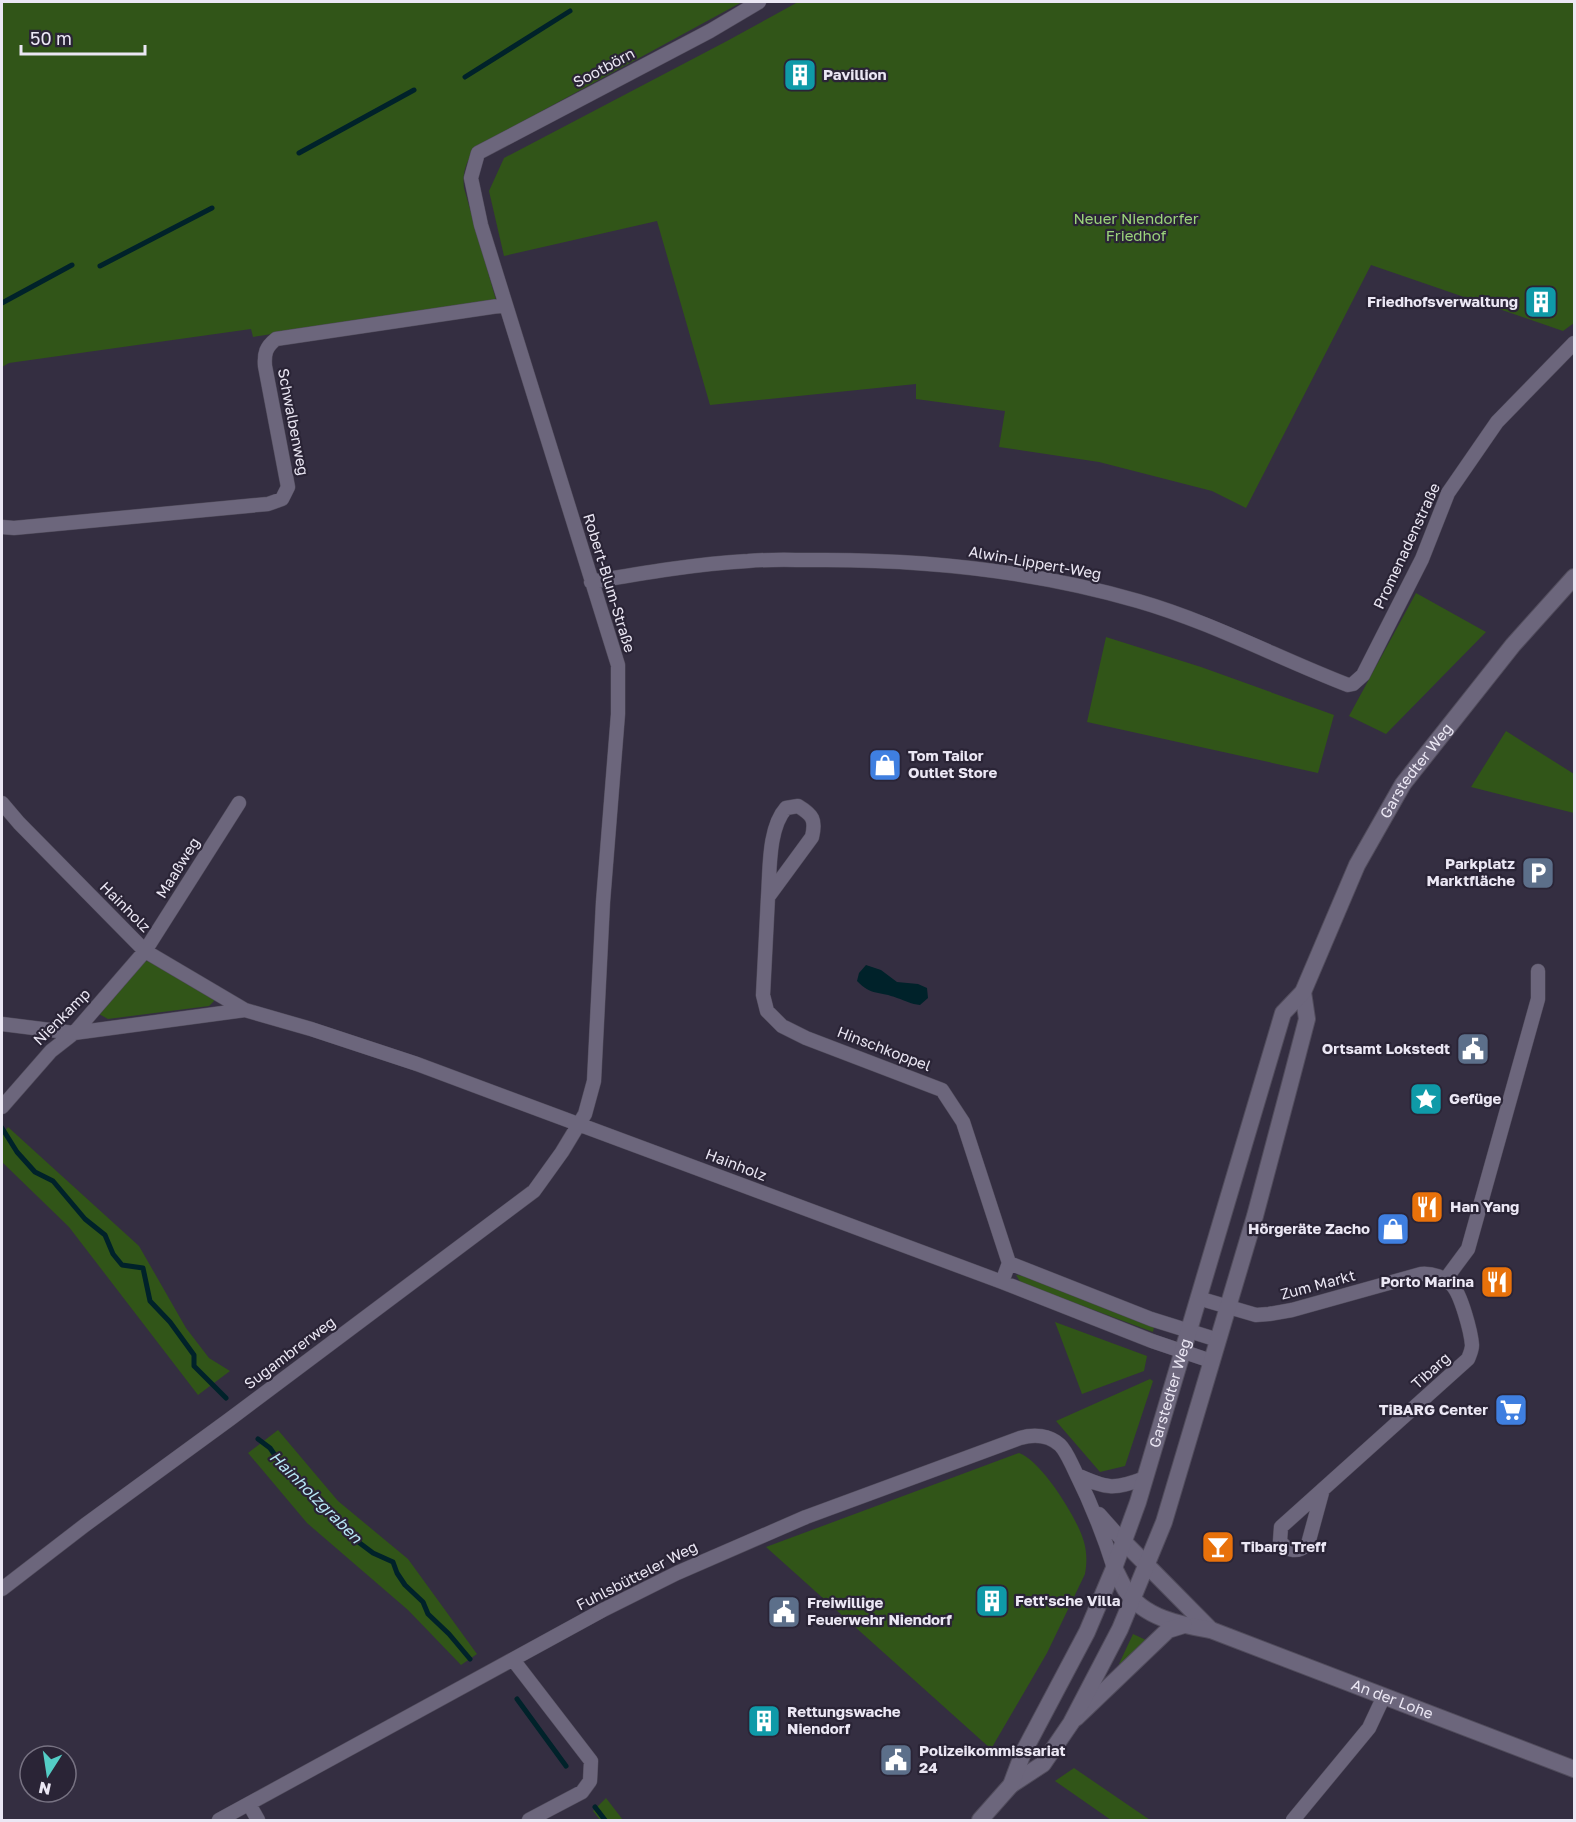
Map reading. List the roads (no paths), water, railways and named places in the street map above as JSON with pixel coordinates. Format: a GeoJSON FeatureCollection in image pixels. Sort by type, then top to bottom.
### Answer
{"type":"FeatureCollection","features":[{"type":"Feature","properties":{"kind":"main road","name":"Garstedter Weg"},"geometry":{"type":"LineString","coordinates":[[1011,1785],[1023,1753],[1087,1632],[1124,1542],[1283,1013],[1303,992],[1357,865],[1403,784],[1513,645],[1575,577]]}},
{"type":"Feature","properties":{"kind":"main road","name":"Garstedter Weg"},"geometry":{"type":"LineString","coordinates":[[980,1821],[1011,1785],[1043,1764],[1071,1723],[1120,1629],[1147,1567],[1164,1522],[1260,1198],[1307,1019],[1303,992]]}},
{"type":"Feature","properties":{"kind":"main road","name":"An der Lohe"},"geometry":{"type":"LineString","coordinates":[[1124,1542],[1211,1630]]}},
{"type":"Feature","properties":{"kind":"main road","name":"An der Lohe"},"geometry":{"type":"LineString","coordinates":[[1114,1568],[1125,1590],[1133,1599],[1158,1617],[1211,1630],[1575,1769]]}},
{"type":"Feature","properties":{"kind":"main road","name":"Garstedter Weg"},"geometry":{"type":"LineString","coordinates":[[1071,1723],[1162,1635],[1173,1627],[1184,1625]]}},
{"type":"Feature","properties":{"kind":"street","name":"Sootbörn"},"geometry":{"type":"LineString","coordinates":[[472,169],[478,153],[710,31],[759,2]]}},
{"type":"Feature","properties":{"kind":"street","name":"Robert-Blum-Straße"},"geometry":{"type":"LineString","coordinates":[[472,169],[471,178],[479,219],[618,665],[618,714],[601,937],[594,1081],[585,1114],[578,1125]]}},
{"type":"Feature","properties":{"kind":"street","name":"Schwalbenweg"},"geometry":{"type":"LineString","coordinates":[[2,527],[14,528],[268,504],[282,499],[288,487],[265,366],[264,355],[268,345],[276,339],[505,305]]}},
{"type":"Feature","properties":{"kind":"street","name":"Promenadenstraße"},"geometry":{"type":"LineString","coordinates":[[1348,685],[1353,684],[1363,675],[1422,559],[1448,493],[1497,422],[1575,343]]}},
{"type":"Feature","properties":{"kind":"street","name":"Alwin-Lippert-Weg"},"geometry":{"type":"LineString","coordinates":[[591,582],[665,570],[748,561],[918,562],[988,568],[1084,587],[1140,601],[1278,654],[1348,685]]}},
{"type":"Feature","properties":{"kind":"street","name":"Hainholz"},"geometry":{"type":"LineString","coordinates":[[2,803],[146,951],[245,1010],[417,1064],[1211,1361]]}},
{"type":"Feature","properties":{"kind":"street","name":"Maaßweg"},"geometry":{"type":"LineString","coordinates":[[146,951],[239,803]]}},
{"type":"Feature","properties":{"kind":"street","name":"Hinschkoppel"},"geometry":{"type":"LineString","coordinates":[[768,897],[812,837],[815,825],[810,814],[798,806],[786,808],[778,816],[770,856],[763,995],[767,1011],[782,1026],[806,1038],[942,1090],[963,1122],[1009,1263]]}},
{"type":"Feature","properties":{"kind":"street","name":"Nienkamp"},"geometry":{"type":"LineString","coordinates":[[2,1107],[51,1051],[74,1033],[146,951]]}},
{"type":"Feature","properties":{"kind":"street"},"geometry":{"type":"LineString","coordinates":[[1445,1280],[1468,1249],[1538,999],[1538,971]]}},
{"type":"Feature","properties":{"kind":"street","name":"Hainholz"},"geometry":{"type":"LineString","coordinates":[[2,1024],[74,1033],[245,1010]]}},
{"type":"Feature","properties":{"kind":"street","name":"Sugambrerweg"},"geometry":{"type":"LineString","coordinates":[[2,1589],[534,1191],[578,1125]]}},
{"type":"Feature","properties":{"kind":"street"},"geometry":{"type":"LineString","coordinates":[[1002,1282],[1009,1263],[1151,1319],[1218,1340]]}},
{"type":"Feature","properties":{"kind":"street","name":"Zum Markt"},"geometry":{"type":"LineString","coordinates":[[1198,1298],[1256,1315],[1292,1310],[1421,1274],[1431,1274],[1445,1280]]}},
{"type":"Feature","properties":{"kind":"street","name":"Tibarg"},"geometry":{"type":"LineString","coordinates":[[1323,1489],[1468,1359],[1471,1352],[1471,1340],[1459,1297],[1454,1287],[1445,1280]]}},
{"type":"Feature","properties":{"kind":"street","name":"Fuhlsbütteler Weg"},"geometry":{"type":"LineString","coordinates":[[219,1821],[603,1610],[710,1557],[806,1517],[1020,1438],[1035,1435],[1055,1441],[1064,1449],[1093,1508],[1114,1568]]}},
{"type":"Feature","properties":{"kind":"street"},"geometry":{"type":"LineString","coordinates":[[1077,1475],[1102,1486],[1122,1487],[1145,1478]]}},
{"type":"Feature","properties":{"kind":"street","name":"Fuhlsbütteler Weg"},"geometry":{"type":"LineString","coordinates":[[1093,1508],[1124,1542]]}},
{"type":"Feature","properties":{"kind":"street"},"geometry":{"type":"LineString","coordinates":[[514,1660],[591,1761],[590,1780],[582,1792],[529,1821]]}},
{"type":"Feature","properties":{"kind":"street"},"geometry":{"type":"LineString","coordinates":[[1293,1821],[1369,1728],[1384,1696]]}},
{"type":"Feature","properties":{"kind":"street"},"geometry":{"type":"LineString","coordinates":[[249,1804],[258,1821]]}},
{"type":"Feature","properties":{"kind":"water"},"geometry":{"type":"Polygon","coordinates":[[[866,965],[881,970],[897,982],[918,984],[927,988],[928,998],[917,1005],[867,989],[857,981],[859,973],[866,965]]]}},
{"type":"Feature","properties":{"kind":"waterway"},"geometry":{"type":"LineString","coordinates":[[465,77],[570,11]]}},
{"type":"Feature","properties":{"kind":"waterway"},"geometry":{"type":"LineString","coordinates":[[299,153],[414,90]]}},
{"type":"Feature","properties":{"kind":"waterway"},"geometry":{"type":"LineString","coordinates":[[100,266],[212,208]]}},
{"type":"Feature","properties":{"kind":"waterway"},"geometry":{"type":"LineString","coordinates":[[2,303],[72,265]]}},
{"type":"Feature","properties":{"kind":"waterway","name":"Hainholzgraben"},"geometry":{"type":"LineString","coordinates":[[2,1128],[17,1152],[35,1172],[53,1181],[85,1219],[105,1235],[113,1254],[122,1265],[143,1268],[150,1301],[170,1322],[194,1355],[194,1366],[226,1398]]}},
{"type":"Feature","properties":{"kind":"waterway","name":"Hainholzgraben"},"geometry":{"type":"LineString","coordinates":[[258,1439],[270,1448],[281,1464],[312,1498],[338,1520],[353,1538],[373,1553],[393,1562],[405,1585],[423,1602],[428,1614],[470,1659]]}},
{"type":"Feature","properties":{"kind":"waterway","name":"Hainholzgraben"},"geometry":{"type":"LineString","coordinates":[[517,1699],[566,1766]]}},
{"type":"Feature","properties":{"kind":"waterway","name":"Hainholzgraben"},"geometry":{"type":"LineString","coordinates":[[595,1807],[605,1820]]}},
{"type":"Feature","properties":{"kind":"place","name":"Pavillion"},"geometry":{"type":"Point","coordinates":[800,75]}},
{"type":"Feature","properties":{"kind":"place","name":"Friedhofsverwaltung"},"geometry":{"type":"Point","coordinates":[1541,302]}},
{"type":"Feature","properties":{"kind":"place","name":"Tom Tailor Outlet Store"},"geometry":{"type":"Point","coordinates":[885,765]}},
{"type":"Feature","properties":{"kind":"place","name":"Parkplatz Marktfläche"},"geometry":{"type":"Point","coordinates":[1538,873]}},
{"type":"Feature","properties":{"kind":"place","name":"Ortsamt Lokstedt"},"geometry":{"type":"Point","coordinates":[1473,1049]}},
{"type":"Feature","properties":{"kind":"place","name":"Gefüge"},"geometry":{"type":"Point","coordinates":[1426,1099]}},
{"type":"Feature","properties":{"kind":"place","name":"Han Yang"},"geometry":{"type":"Point","coordinates":[1427,1207]}},
{"type":"Feature","properties":{"kind":"place","name":"Hörgeräte Zacho"},"geometry":{"type":"Point","coordinates":[1393,1229]}},
{"type":"Feature","properties":{"kind":"place","name":"Porto Marina"},"geometry":{"type":"Point","coordinates":[1497,1282]}},
{"type":"Feature","properties":{"kind":"place","name":"TiBARG Center"},"geometry":{"type":"Point","coordinates":[1511,1410]}},
{"type":"Feature","properties":{"kind":"place","name":"Tibarg Treff"},"geometry":{"type":"Point","coordinates":[1218,1547]}},
{"type":"Feature","properties":{"kind":"place","name":"Fett'sche Villa"},"geometry":{"type":"Point","coordinates":[992,1601]}},
{"type":"Feature","properties":{"kind":"place","name":"Freiwillige Feuerwehr Niendorf"},"geometry":{"type":"Point","coordinates":[784,1612]}},
{"type":"Feature","properties":{"kind":"place","name":"Rettungswache Niendorf"},"geometry":{"type":"Point","coordinates":[764,1721]}},
{"type":"Feature","properties":{"kind":"place","name":"Polizeikommissariat 24"},"geometry":{"type":"Point","coordinates":[896,1760]}},
{"type":"Feature","properties":{"kind":"park label","name":"Neuer Niendorfer Friedhof"},"geometry":{"type":"Point","coordinates":[1136,228]}}]}
